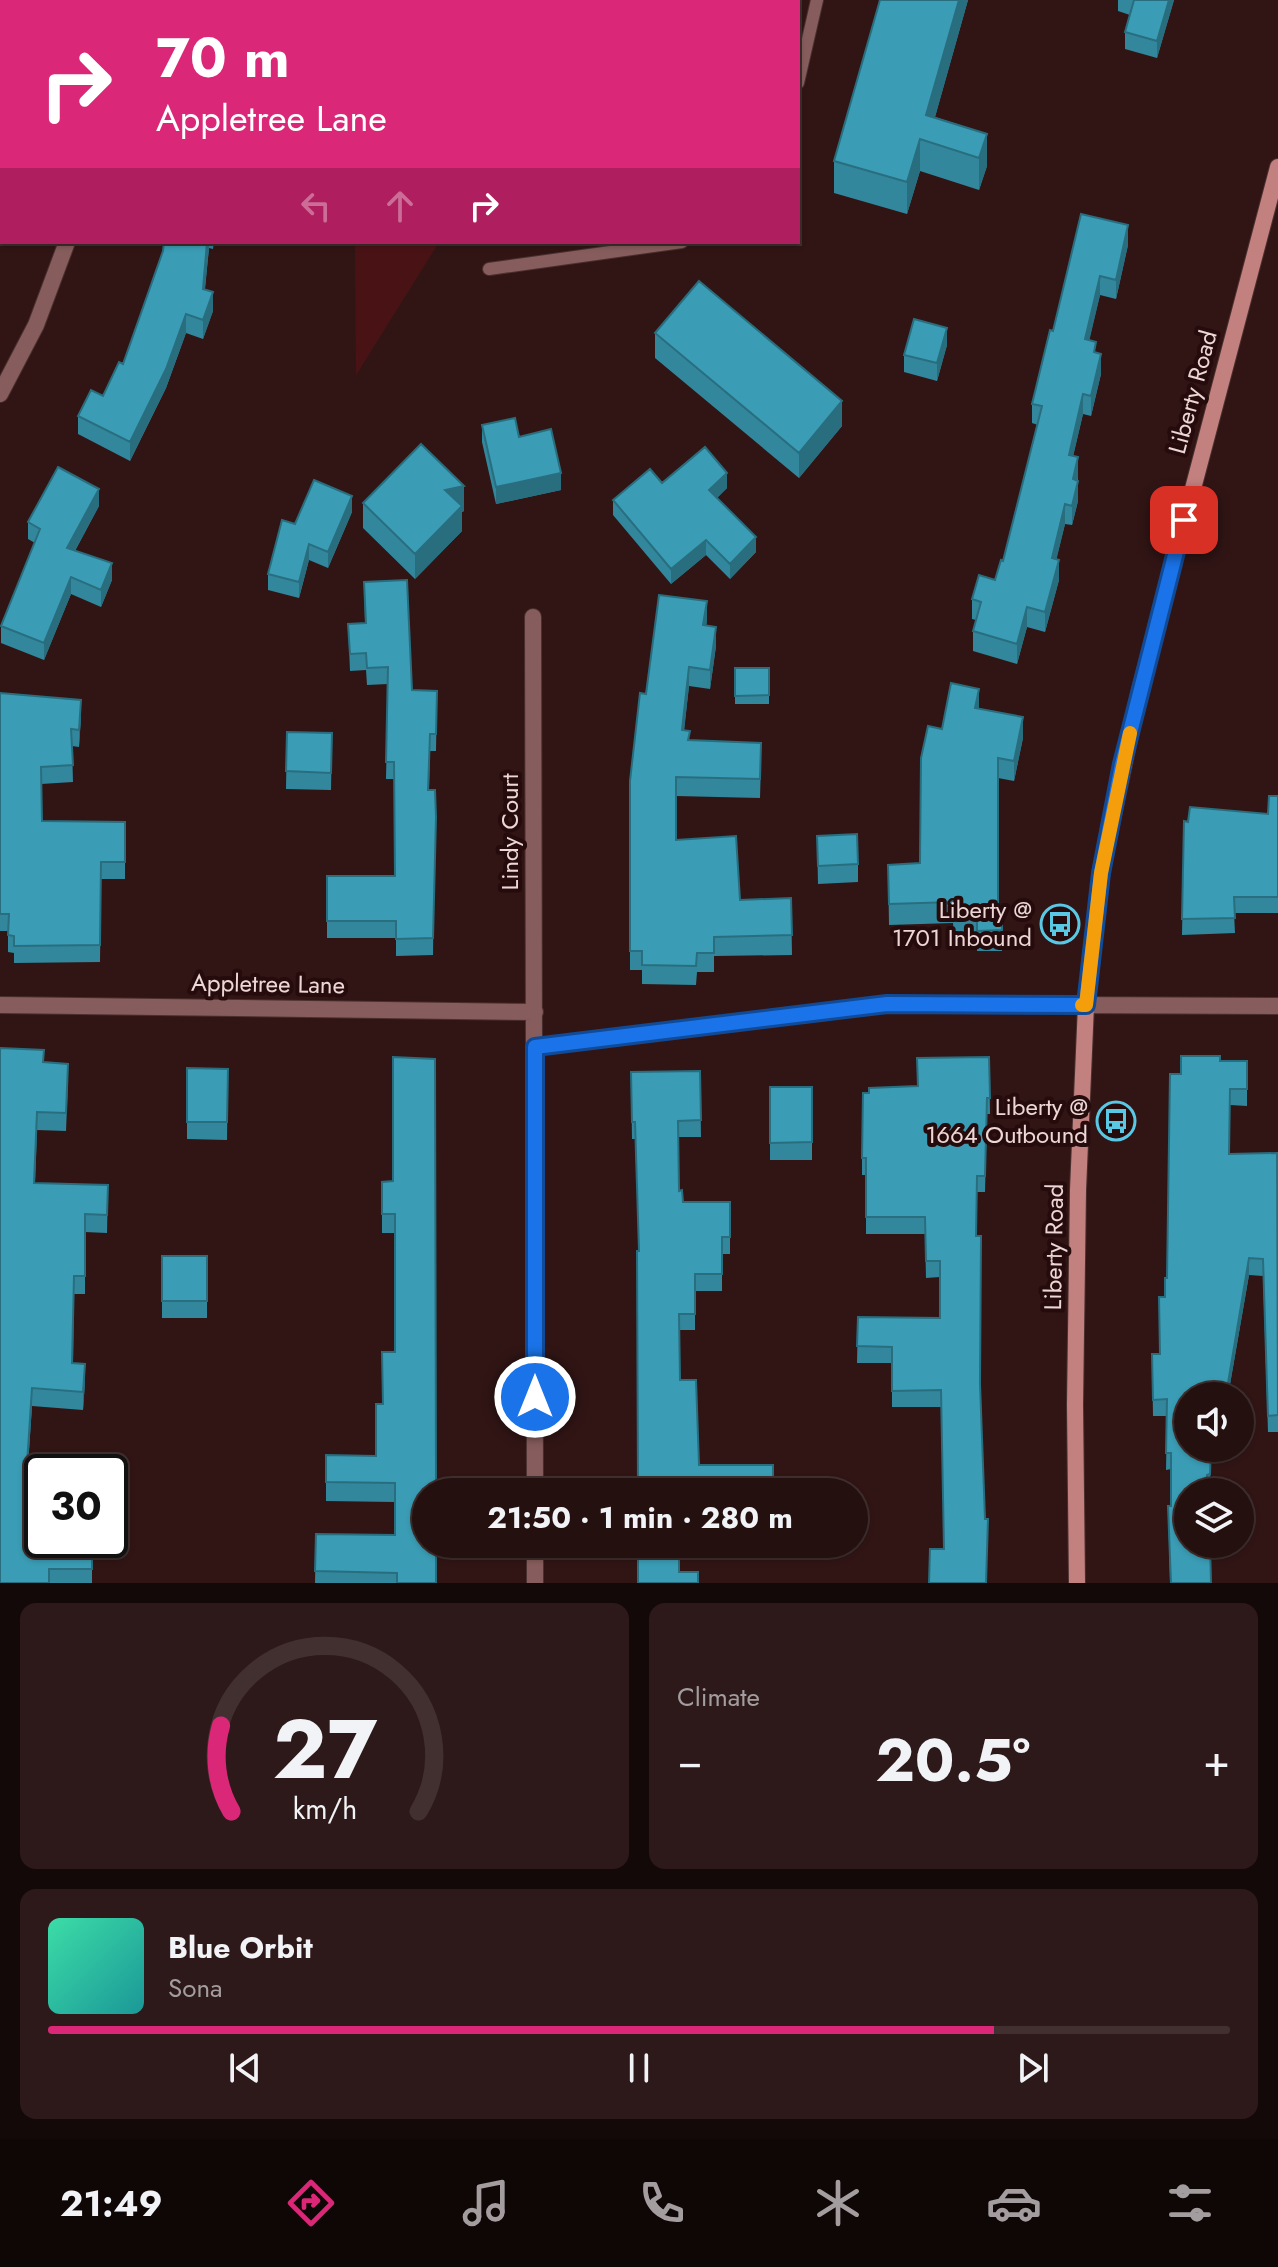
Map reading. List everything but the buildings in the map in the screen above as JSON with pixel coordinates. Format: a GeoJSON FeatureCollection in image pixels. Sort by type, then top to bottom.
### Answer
{"type":"FeatureCollection","features":[{"type":"Feature","properties":{"kind":"main road","name":"Liberty Road"},"geometry":{"type":"LineString","coordinates":[[1077,1583],[1075,1405],[1078,1190],[1086,1005],[1101,873],[1122,764],[1278,167]]}},
{"type":"Feature","properties":{"kind":"street"},"geometry":{"type":"LineString","coordinates":[[0,394],[36,325],[66,244]]}},
{"type":"Feature","properties":{"kind":"street","name":"Lindy Court"},"geometry":{"type":"LineString","coordinates":[[533,617],[535,1478]]}},
{"type":"Feature","properties":{"kind":"street"},"geometry":{"type":"LineString","coordinates":[[535,1047],[887,1004],[1278,1006]]}},
{"type":"Feature","properties":{"kind":"street","name":"Appletree Lane"},"geometry":{"type":"LineString","coordinates":[[0,1005],[535,1012]]}},
{"type":"Feature","properties":{"kind":"street"},"geometry":{"type":"LineString","coordinates":[[535,1558],[535,1583]]}},
{"type":"Feature","properties":{"kind":"lane"},"geometry":{"type":"LineString","coordinates":[[800,74],[817,0]]}},
{"type":"Feature","properties":{"kind":"lane"},"geometry":{"type":"LineString","coordinates":[[489,269],[668,244]]}},
{"type":"Feature","properties":{"kind":"shaded area"},"geometry":{"type":"Polygon","coordinates":[[[355,244],[438,244],[356,375],[355,244]]]}},
{"type":"Feature","properties":{"kind":"slow traffic"},"geometry":{"type":"LineString","coordinates":[[1082,1005],[1086,1005],[1101,873],[1130,733]]}},
{"type":"Feature","properties":{"kind":"place","name":"Liberty @ 1701 Inbound"},"geometry":{"type":"Point","coordinates":[1060,924]}},
{"type":"Feature","properties":{"kind":"place","name":"Liberty @ 1664 Outbound"},"geometry":{"type":"Point","coordinates":[1116,1121]}},
{"type":"Feature","properties":{"kind":"route"},"geometry":{"type":"LineString","coordinates":[[535,1397],[535,1047],[887,1004],[1086,1005],[1101,873],[1122,764],[1184,520]]}}]}
